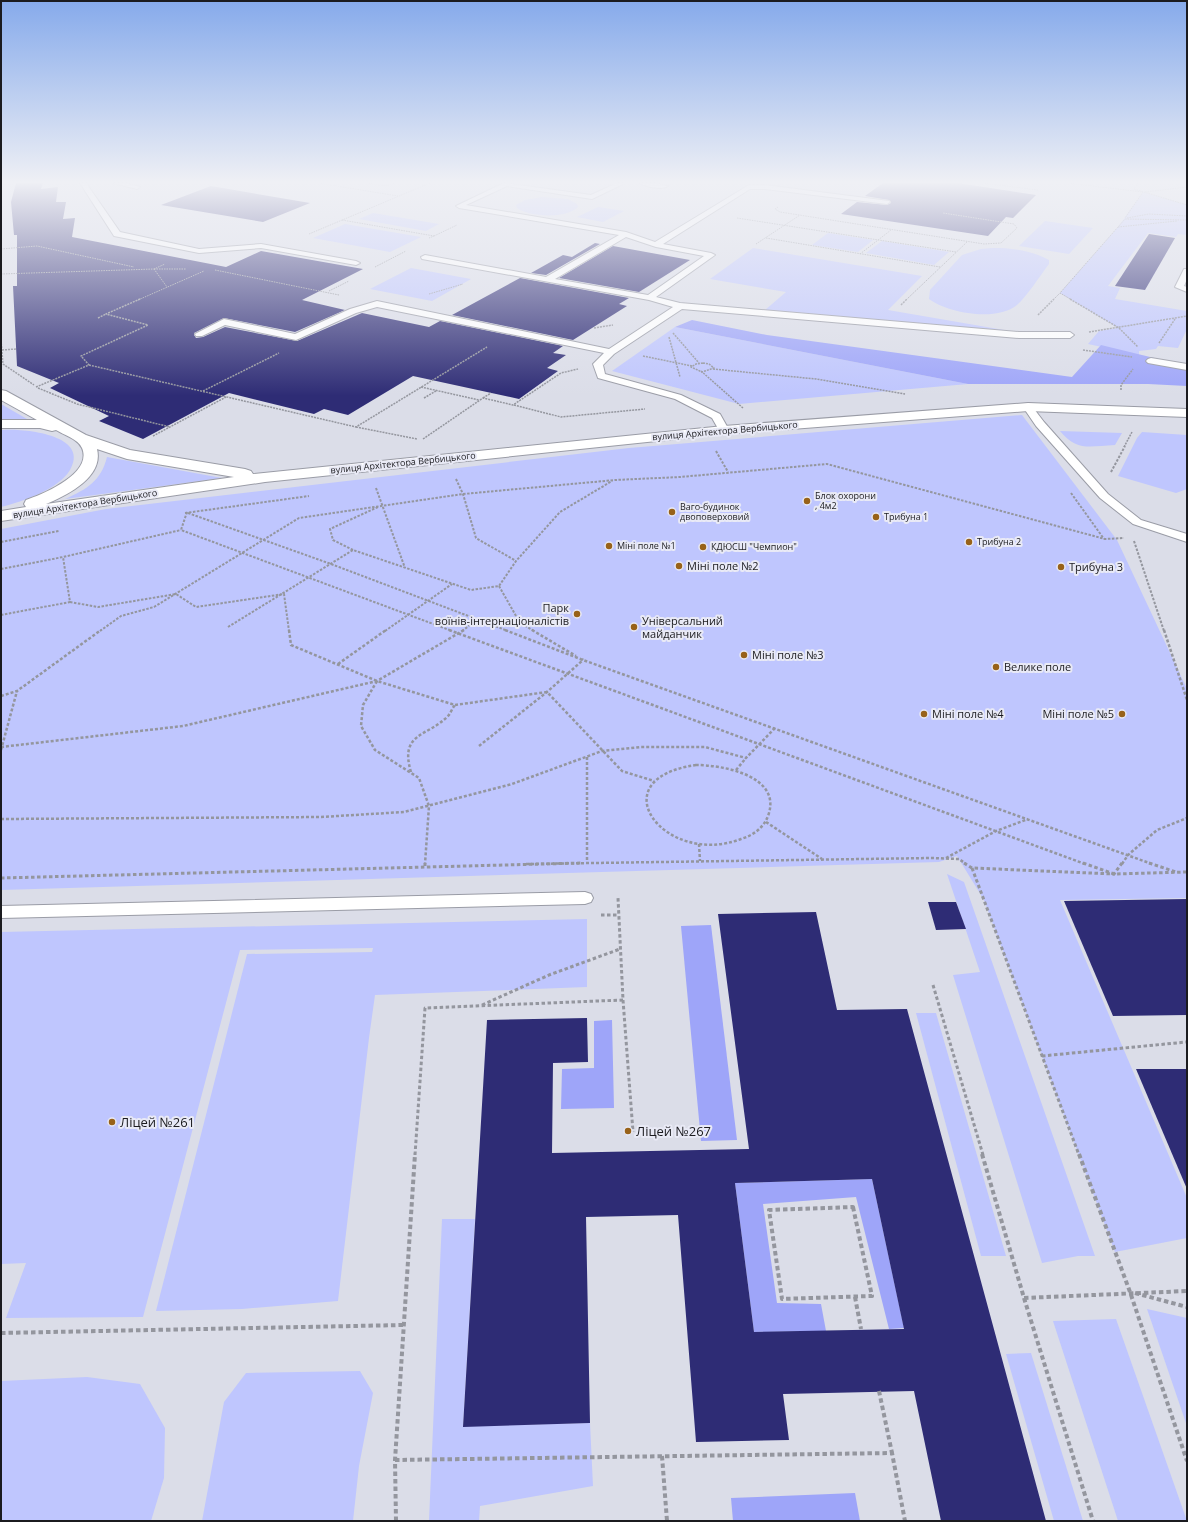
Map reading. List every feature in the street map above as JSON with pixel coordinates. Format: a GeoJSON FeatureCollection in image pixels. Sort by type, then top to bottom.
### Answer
{"type":"FeatureCollection","features":[{"type":"Feature","properties":{"kind":"street","name":"вулиця Архітектора Вербицького"},"geometry":{"type":"LineString","coordinates":[[1,394],[81,438],[127,454],[265,477]]}},
{"type":"Feature","properties":{"kind":"street","name":"вулиця Архітектора Вербицького"},"geometry":{"type":"LineString","coordinates":[[1,516],[265,477],[724,430],[1028,408],[1085,408],[1187,413]]}},
{"type":"Feature","properties":{"kind":"street"},"geometry":{"type":"LineString","coordinates":[[1,424],[40,424],[65,429]]}},
{"type":"Feature","properties":{"kind":"street"},"geometry":{"type":"LineString","coordinates":[[1,516],[45,500],[68,487],[84,474],[91,460],[90,448],[81,438]]}},
{"type":"Feature","properties":{"kind":"lane"},"geometry":{"type":"LineString","coordinates":[[305,254],[356,263]]}},
{"type":"Feature","properties":{"kind":"lane"},"geometry":{"type":"LineString","coordinates":[[548,280],[592,254]]}},
{"type":"Feature","properties":{"kind":"lane"},"geometry":{"type":"LineString","coordinates":[[649,298],[711,255],[706,254]]}},
{"type":"Feature","properties":{"kind":"lane"},"geometry":{"type":"LineString","coordinates":[[426,257],[649,298],[680,306],[1019,336],[1070,335]]}},
{"type":"Feature","properties":{"kind":"lane"},"geometry":{"type":"LineString","coordinates":[[1187,271],[1179,287],[1187,290]]}},
{"type":"Feature","properties":{"kind":"lane"},"geometry":{"type":"LineString","coordinates":[[199,334],[224,322],[296,337],[353,311],[377,304],[611,352]]}},
{"type":"Feature","properties":{"kind":"lane"},"geometry":{"type":"LineString","coordinates":[[680,306],[611,352],[598,364],[601,376],[678,397],[716,416],[724,430]]}},
{"type":"Feature","properties":{"kind":"lane"},"geometry":{"type":"LineString","coordinates":[[1151,361],[1187,367]]}},
{"type":"Feature","properties":{"kind":"lane"},"geometry":{"type":"LineString","coordinates":[[1028,408],[1040,424],[1104,496],[1137,522],[1187,538]]}},
{"type":"Feature","properties":{"kind":"lane"},"geometry":{"type":"LineString","coordinates":[[1,912],[585,898]]}},
{"type":"Feature","properties":{"kind":"path"},"geometry":{"type":"LineString","coordinates":[[74,254],[139,268]]}},
{"type":"Feature","properties":{"kind":"path"},"geometry":{"type":"LineString","coordinates":[[154,269],[191,254]]}},
{"type":"Feature","properties":{"kind":"path"},"geometry":{"type":"LineString","coordinates":[[370,269],[400,254]]}},
{"type":"Feature","properties":{"kind":"path"},"geometry":{"type":"LineString","coordinates":[[860,254],[940,267]]}},
{"type":"Feature","properties":{"kind":"path"},"geometry":{"type":"LineString","coordinates":[[899,306],[954,254]]}},
{"type":"Feature","properties":{"kind":"path"},"geometry":{"type":"LineString","coordinates":[[1094,254],[1060,292],[1119,328],[1138,346],[1141,359]]}},
{"type":"Feature","properties":{"kind":"path"},"geometry":{"type":"LineString","coordinates":[[1,274],[139,268],[186,269]]}},
{"type":"Feature","properties":{"kind":"path"},"geometry":{"type":"LineString","coordinates":[[154,269],[167,287]]}},
{"type":"Feature","properties":{"kind":"path"},"geometry":{"type":"LineString","coordinates":[[202,269],[210,269],[328,292],[349,281]]}},
{"type":"Feature","properties":{"kind":"path"},"geometry":{"type":"LineString","coordinates":[[98,318],[210,269]]}},
{"type":"Feature","properties":{"kind":"path"},"geometry":{"type":"LineString","coordinates":[[106,314],[148,325],[81,356],[89,365],[356,427],[512,332]]}},
{"type":"Feature","properties":{"kind":"path"},"geometry":{"type":"LineString","coordinates":[[1151,361],[1059,346],[1070,335],[1187,316]]}},
{"type":"Feature","properties":{"kind":"path"},"geometry":{"type":"LineString","coordinates":[[1158,346],[1175,318]]}},
{"type":"Feature","properties":{"kind":"path"},"geometry":{"type":"LineString","coordinates":[[660,319],[699,363]]}},
{"type":"Feature","properties":{"kind":"path"},"geometry":{"type":"LineString","coordinates":[[667,327],[681,381]]}},
{"type":"Feature","properties":{"kind":"path"},"geometry":{"type":"LineString","coordinates":[[1,340],[3,364],[36,387],[77,404],[170,427]]}},
{"type":"Feature","properties":{"kind":"path"},"geometry":{"type":"LineString","coordinates":[[2,350],[16,349]]}},
{"type":"Feature","properties":{"kind":"path"},"geometry":{"type":"LineString","coordinates":[[638,355],[692,366],[699,363],[709,364],[713,366],[713,369]]}},
{"type":"Feature","properties":{"kind":"path"},"geometry":{"type":"LineString","coordinates":[[1121,390],[1121,384],[1141,359]]}},
{"type":"Feature","properties":{"kind":"path"},"geometry":{"type":"LineString","coordinates":[[513,405],[561,373],[598,364]]}},
{"type":"Feature","properties":{"kind":"path"},"geometry":{"type":"LineString","coordinates":[[36,387],[89,365]]}},
{"type":"Feature","properties":{"kind":"path"},"geometry":{"type":"LineString","coordinates":[[692,366],[694,370],[701,372],[744,409]]}},
{"type":"Feature","properties":{"kind":"path"},"geometry":{"type":"LineString","coordinates":[[701,372],[713,369],[816,379],[909,395]]}},
{"type":"Feature","properties":{"kind":"path"},"geometry":{"type":"LineString","coordinates":[[420,387],[479,400]]}},
{"type":"Feature","properties":{"kind":"path"},"geometry":{"type":"LineString","coordinates":[[424,398],[436,391]]}},
{"type":"Feature","properties":{"kind":"path"},"geometry":{"type":"LineString","coordinates":[[421,440],[491,393]]}},
{"type":"Feature","properties":{"kind":"path"},"geometry":{"type":"LineString","coordinates":[[151,437],[227,397]]}},
{"type":"Feature","properties":{"kind":"path"},"geometry":{"type":"LineString","coordinates":[[483,398],[561,417],[647,409]]}},
{"type":"Feature","properties":{"kind":"path"},"geometry":{"type":"LineString","coordinates":[[600,414],[602,419]]}},
{"type":"Feature","properties":{"kind":"path"},"geometry":{"type":"LineString","coordinates":[[1109,474],[1133,430],[1126,429]]}},
{"type":"Feature","properties":{"kind":"path"},"geometry":{"type":"LineString","coordinates":[[723,450],[715,450],[728,473]]}},
{"type":"Feature","properties":{"kind":"path"},"geometry":{"type":"LineString","coordinates":[[1,696],[17,691],[121,616],[154,608],[299,518],[383,505],[463,494],[615,480],[728,473],[827,464],[1105,539],[1126,538]]}},
{"type":"Feature","properties":{"kind":"path"},"geometry":{"type":"LineString","coordinates":[[383,505],[330,529],[333,540],[352,550],[471,590],[499,586],[516,561],[560,512],[615,480]]}},
{"type":"Feature","properties":{"kind":"path"},"geometry":{"type":"LineString","coordinates":[[376,487],[405,568]]}},
{"type":"Feature","properties":{"kind":"path"},"geometry":{"type":"LineString","coordinates":[[180,514],[313,496]]}},
{"type":"Feature","properties":{"kind":"path"},"geometry":{"type":"LineString","coordinates":[[181,530],[187,512]]}},
{"type":"Feature","properties":{"kind":"path"},"geometry":{"type":"LineString","coordinates":[[187,512],[331,564],[583,660],[1178,872]]}},
{"type":"Feature","properties":{"kind":"path"},"geometry":{"type":"LineString","coordinates":[[1,542],[65,530]]}},
{"type":"Feature","properties":{"kind":"path"},"geometry":{"type":"LineString","coordinates":[[1,569],[63,557],[181,530],[567,674],[1114,874]]}},
{"type":"Feature","properties":{"kind":"path"},"geometry":{"type":"LineString","coordinates":[[1133,537],[1187,700]]}},
{"type":"Feature","properties":{"kind":"path"},"geometry":{"type":"LineString","coordinates":[[228,628],[352,550]]}},
{"type":"Feature","properties":{"kind":"path"},"geometry":{"type":"LineString","coordinates":[[63,557],[70,602]]}},
{"type":"Feature","properties":{"kind":"path"},"geometry":{"type":"LineString","coordinates":[[338,664],[452,584]]}},
{"type":"Feature","properties":{"kind":"path"},"geometry":{"type":"LineString","coordinates":[[499,586],[520,623],[583,660]]}},
{"type":"Feature","properties":{"kind":"path"},"geometry":{"type":"LineString","coordinates":[[1,615],[70,602],[98,607],[176,594],[196,607],[284,594]]}},
{"type":"Feature","properties":{"kind":"path"},"geometry":{"type":"LineString","coordinates":[[284,594],[291,645],[377,681],[454,705],[547,692]]}},
{"type":"Feature","properties":{"kind":"path"},"geometry":{"type":"LineString","coordinates":[[17,691],[1,748],[183,726],[377,681],[459,634],[478,619]]}},
{"type":"Feature","properties":{"kind":"path"},"geometry":{"type":"LineString","coordinates":[[479,746],[547,692],[583,660]]}},
{"type":"Feature","properties":{"kind":"path"},"geometry":{"type":"LineString","coordinates":[[377,681],[363,705],[361,726],[375,750],[419,778],[429,806],[426,866]]}},
{"type":"Feature","properties":{"kind":"path"},"geometry":{"type":"LineString","coordinates":[[547,692],[602,752],[622,771],[654,781]]}},
{"type":"Feature","properties":{"kind":"path"},"geometry":{"type":"LineString","coordinates":[[411,773],[406,761],[409,746],[418,735],[449,715],[454,705]]}},
{"type":"Feature","properties":{"kind":"path"},"geometry":{"type":"LineString","coordinates":[[736,770],[775,728]]}},
{"type":"Feature","properties":{"kind":"path"},"geometry":{"type":"LineString","coordinates":[[1,819],[321,817],[404,812],[512,784],[602,752],[641,746],[705,747],[746,758]]}},
{"type":"Feature","properties":{"kind":"path"},"geometry":{"type":"LineString","coordinates":[[587,757],[587,862]]}},
{"type":"Feature","properties":{"kind":"path"},"geometry":{"type":"LineString","coordinates":[[706,764],[726,766],[744,773],[759,783],[768,796],[771,810],[766,822],[755,833],[739,841],[720,845],[699,844],[679,839],[663,830],[651,819],[646,806],[647,793],[654,781],[668,771],[686,765],[706,764]]}},
{"type":"Feature","properties":{"kind":"path"},"geometry":{"type":"LineString","coordinates":[[1114,874],[1128,855],[1157,830],[1187,818]]}},
{"type":"Feature","properties":{"kind":"path"},"geometry":{"type":"LineString","coordinates":[[944,858],[996,831],[1028,819]]}},
{"type":"Feature","properties":{"kind":"path"},"geometry":{"type":"LineString","coordinates":[[766,822],[824,859]]}},
{"type":"Feature","properties":{"kind":"path"},"geometry":{"type":"LineString","coordinates":[[699,844],[700,861]]}},
{"type":"Feature","properties":{"kind":"path"},"geometry":{"type":"LineString","coordinates":[[1,878],[587,862],[944,858],[959,859],[972,868],[1114,874],[1187,872]]}},
{"type":"Feature","properties":{"kind":"path"},"geometry":{"type":"LineString","coordinates":[[972,868],[1130,1292],[1187,1461]]}},
{"type":"Feature","properties":{"kind":"path"},"geometry":{"type":"LineString","coordinates":[[618,898],[622,1000],[633,1132]]}},
{"type":"Feature","properties":{"kind":"path"},"geometry":{"type":"LineString","coordinates":[[479,1006],[549,975],[620,949]]}},
{"type":"Feature","properties":{"kind":"path"},"geometry":{"type":"LineString","coordinates":[[933,985],[1024,1298],[1093,1521]]}},
{"type":"Feature","properties":{"kind":"path"},"geometry":{"type":"LineString","coordinates":[[396,1521],[395,1460],[425,1008],[622,1000]]}},
{"type":"Feature","properties":{"kind":"path"},"geometry":{"type":"LineString","coordinates":[[1042,1056],[1186,1042]]}},
{"type":"Feature","properties":{"kind":"path"},"geometry":{"type":"LineString","coordinates":[[853,1207],[872,1296],[855,1297],[782,1300],[769,1210],[853,1207]]}},
{"type":"Feature","properties":{"kind":"path"},"geometry":{"type":"LineString","coordinates":[[1024,1298],[1130,1292],[1187,1291]]}},
{"type":"Feature","properties":{"kind":"path"},"geometry":{"type":"LineString","coordinates":[[1130,1292],[1187,1307]]}},
{"type":"Feature","properties":{"kind":"path"},"geometry":{"type":"LineString","coordinates":[[855,1297],[860,1329]]}},
{"type":"Feature","properties":{"kind":"path"},"geometry":{"type":"LineString","coordinates":[[1,1333],[403,1326]]}},
{"type":"Feature","properties":{"kind":"path"},"geometry":{"type":"LineString","coordinates":[[879,1391],[905,1521]]}},
{"type":"Feature","properties":{"kind":"path"},"geometry":{"type":"LineString","coordinates":[[395,1460],[892,1453]]}},
{"type":"Feature","properties":{"kind":"path"},"geometry":{"type":"LineString","coordinates":[[662,1456],[667,1521]]}},
{"type":"Feature","properties":{"kind":"shaded area"},"geometry":{"type":"Polygon","coordinates":[[[745,254],[789,254],[922,276],[888,310],[1004,330],[1001,333],[765,310],[786,292],[710,279],[745,254]]]}},
{"type":"Feature","properties":{"kind":"shaded area"},"geometry":{"type":"Polygon","coordinates":[[[872,254],[947,254],[934,265],[872,254]]]}},
{"type":"Feature","properties":{"kind":"shaded area"},"geometry":{"type":"Polygon","coordinates":[[[1035,254],[1049,260],[1049,264],[1017,305],[1008,310],[997,313],[972,314],[959,312],[937,304],[929,299],[930,290],[962,255],[1035,254]]]}},
{"type":"Feature","properties":{"kind":"shaded area"},"geometry":{"type":"Polygon","coordinates":[[[1094,254],[1132,254],[1108,286],[1120,288],[1115,299],[1187,311],[1187,329],[1178,348],[1158,346],[1156,349],[1139,351],[1139,355],[1088,344],[1099,331],[1118,328],[1060,293],[1094,254]]]}},
{"type":"Feature","properties":{"kind":"shaded area"},"geometry":{"type":"Polygon","coordinates":[[[411,268],[471,279],[432,301],[370,289],[411,268]]]}},
{"type":"Feature","properties":{"kind":"shaded area"},"geometry":{"type":"Polygon","coordinates":[[[692,320],[767,335],[1072,377],[1101,345],[1187,366],[1187,386],[1148,384],[968,384],[675,327],[692,320]]]}},
{"type":"Feature","properties":{"kind":"shaded area"},"geometry":{"type":"Polygon","coordinates":[[[675,327],[968,384],[739,404],[612,371],[675,327]]]}},
{"type":"Feature","properties":{"kind":"shaded area"},"geometry":{"type":"Polygon","coordinates":[[[1,404],[27,419],[1,419],[1,404]]]}},
{"type":"Feature","properties":{"kind":"shaded area","name":"Парк воїнів-інтернаціоналістів"},"geometry":{"type":"Polygon","coordinates":[[[1022,415],[1117,540],[1187,689],[1187,898],[1060,900],[1187,1198],[1187,1238],[1115,1252],[984,900],[957,856],[939,862],[1,890],[1,529],[106,509],[629,448],[1022,415]]]}},
{"type":"Feature","properties":{"kind":"shaded area"},"geometry":{"type":"Polygon","coordinates":[[[1,430],[24,430],[38,432],[63,441],[71,448],[74,458],[70,470],[65,477],[49,489],[19,502],[1,507],[1,430]]]}},
{"type":"Feature","properties":{"kind":"shaded area"},"geometry":{"type":"Polygon","coordinates":[[[1060,431],[1122,433],[1115,445],[1091,447],[1078,445],[1072,442],[1060,431]]]}},
{"type":"Feature","properties":{"kind":"shaded area"},"geometry":{"type":"Polygon","coordinates":[[[1142,432],[1187,435],[1187,489],[1176,493],[1118,476],[1137,438],[1142,432]]]}},
{"type":"Feature","properties":{"kind":"shaded area"},"geometry":{"type":"Polygon","coordinates":[[[107,457],[222,478],[65,499],[80,492],[97,478],[107,457]]]}},
{"type":"Feature","properties":{"kind":"shaded area"},"geometry":{"type":"Polygon","coordinates":[[[947,874],[964,882],[1095,1256],[1078,1256],[1042,1263],[953,975],[980,972],[947,874]]]}},
{"type":"Feature","properties":{"kind":"shaded area"},"geometry":{"type":"Polygon","coordinates":[[[587,919],[587,987],[375,995],[338,1301],[242,1309],[156,1311],[247,954],[372,952],[373,948],[240,950],[143,1317],[6,1318],[26,1263],[1,1264],[1,932],[587,919]]]}},
{"type":"Feature","properties":{"kind":"shaded area"},"geometry":{"type":"Polygon","coordinates":[[[711,925],[737,1140],[701,1141],[681,926],[711,925]]]}},
{"type":"Feature","properties":{"kind":"shaded area"},"geometry":{"type":"Polygon","coordinates":[[[916,1013],[936,1013],[1006,1256],[981,1256],[916,1013]]]}},
{"type":"Feature","properties":{"kind":"shaded area"},"geometry":{"type":"Polygon","coordinates":[[[612,1020],[614,1108],[561,1109],[562,1069],[594,1068],[594,1021],[612,1020]]]}},
{"type":"Feature","properties":{"kind":"shaded area"},"geometry":{"type":"Polygon","coordinates":[[[872,1179],[904,1328],[889,1329],[856,1197],[763,1204],[777,1303],[821,1304],[826,1331],[754,1332],[735,1183],[872,1179]]]}},
{"type":"Feature","properties":{"kind":"shaded area"},"geometry":{"type":"Polygon","coordinates":[[[442,1219],[475,1219],[463,1426],[590,1423],[593,1486],[480,1506],[479,1521],[429,1521],[442,1219]]]}},
{"type":"Feature","properties":{"kind":"shaded area"},"geometry":{"type":"Polygon","coordinates":[[[1147,1309],[1187,1318],[1187,1426],[1147,1309]]]}},
{"type":"Feature","properties":{"kind":"shaded area"},"geometry":{"type":"Polygon","coordinates":[[[1116,1319],[1187,1521],[1118,1521],[1053,1321],[1116,1319]]]}},
{"type":"Feature","properties":{"kind":"shaded area"},"geometry":{"type":"Polygon","coordinates":[[[1031,1353],[1083,1521],[1054,1521],[1006,1354],[1031,1353]]]}},
{"type":"Feature","properties":{"kind":"shaded area"},"geometry":{"type":"Polygon","coordinates":[[[360,1371],[373,1393],[359,1466],[353,1521],[202,1521],[224,1402],[246,1373],[360,1371]]]}},
{"type":"Feature","properties":{"kind":"shaded area"},"geometry":{"type":"Polygon","coordinates":[[[87,1377],[140,1384],[165,1428],[164,1478],[151,1521],[1,1521],[1,1381],[87,1377]]]}},
{"type":"Feature","properties":{"kind":"shaded area"},"geometry":{"type":"Polygon","coordinates":[[[855,1493],[860,1521],[733,1521],[731,1498],[855,1493]]]}},
{"type":"Feature","properties":{"kind":"building"},"geometry":{"type":"Polygon","coordinates":[[[17,254],[159,254],[226,267],[254,254],[278,254],[363,269],[302,300],[345,310],[295,332],[224,318],[194,333],[196,338],[203,337],[225,327],[297,341],[362,313],[429,327],[440,321],[563,346],[553,353],[566,355],[547,368],[558,371],[519,399],[413,376],[348,415],[324,409],[314,414],[229,393],[143,439],[99,421],[109,416],[50,388],[59,383],[17,366],[13,286],[17,286],[17,254]]]}},
{"type":"Feature","properties":{"kind":"building"},"geometry":{"type":"Polygon","coordinates":[[[577,254],[583,254],[546,275],[531,273],[563,255],[572,257],[577,254]]]}},
{"type":"Feature","properties":{"kind":"building"},"geometry":{"type":"Polygon","coordinates":[[[599,254],[657,254],[690,260],[639,292],[559,278],[599,254]]]}},
{"type":"Feature","properties":{"kind":"building"},"geometry":{"type":"Polygon","coordinates":[[[1136,254],[1166,254],[1145,290],[1115,286],[1136,254]]]}},
{"type":"Feature","properties":{"kind":"building"},"geometry":{"type":"Polygon","coordinates":[[[520,278],[629,298],[619,304],[627,306],[573,340],[452,315],[520,278]]]}},
{"type":"Feature","properties":{"kind":"building"},"geometry":{"type":"Polygon","coordinates":[[[1187,899],[1187,1015],[1113,1016],[1064,901],[1187,899]]]}},
{"type":"Feature","properties":{"kind":"building"},"geometry":{"type":"Polygon","coordinates":[[[928,902],[956,902],[966,929],[936,930],[928,902]]]}},
{"type":"Feature","properties":{"kind":"building"},"geometry":{"type":"Polygon","coordinates":[[[816,912],[837,1010],[907,1009],[1046,1521],[941,1521],[914,1391],[783,1394],[789,1440],[696,1442],[678,1215],[586,1217],[590,1423],[463,1427],[487,1020],[587,1018],[588,1062],[553,1063],[552,1153],[749,1149],[718,914],[816,912]],[[872,1179],[735,1183],[754,1332],[904,1329],[872,1179]]]}},
{"type":"Feature","properties":{"kind":"building"},"geometry":{"type":"Polygon","coordinates":[[[1136,1069],[1187,1069],[1187,1189],[1136,1069]]]}},
{"type":"Feature","properties":{"kind":"place","name":"Блок охорони , 4м2"},"geometry":{"type":"Point","coordinates":[807,501]}},
{"type":"Feature","properties":{"kind":"place","name":"Ваго-будинок двоповерховий"},"geometry":{"type":"Point","coordinates":[672,512]}},
{"type":"Feature","properties":{"kind":"place","name":"Трибуна 1"},"geometry":{"type":"Point","coordinates":[876,517]}},
{"type":"Feature","properties":{"kind":"place","name":"Трибуна 2"},"geometry":{"type":"Point","coordinates":[969,542]}},
{"type":"Feature","properties":{"kind":"place","name":"Міні поле №1"},"geometry":{"type":"Point","coordinates":[609,546]}},
{"type":"Feature","properties":{"kind":"place","name":"КДЮСШ \"Чемпион\""},"geometry":{"type":"Point","coordinates":[703,547]}},
{"type":"Feature","properties":{"kind":"place","name":"Міні поле №2"},"geometry":{"type":"Point","coordinates":[679,566]}},
{"type":"Feature","properties":{"kind":"place","name":"Трибуна 3"},"geometry":{"type":"Point","coordinates":[1061,567]}},
{"type":"Feature","properties":{"kind":"place","name":"Парк воїнів-інтернаціоналістів"},"geometry":{"type":"Point","coordinates":[577,614]}},
{"type":"Feature","properties":{"kind":"place","name":"Універсальний майданчик"},"geometry":{"type":"Point","coordinates":[634,627]}},
{"type":"Feature","properties":{"kind":"place","name":"Міні поле №3"},"geometry":{"type":"Point","coordinates":[744,655]}},
{"type":"Feature","properties":{"kind":"place","name":"Велике поле"},"geometry":{"type":"Point","coordinates":[996,667]}},
{"type":"Feature","properties":{"kind":"place","name":"Міні поле №4"},"geometry":{"type":"Point","coordinates":[924,714]}},
{"type":"Feature","properties":{"kind":"place","name":"Міні поле №5"},"geometry":{"type":"Point","coordinates":[1122,714]}},
{"type":"Feature","properties":{"kind":"place","name":"Ліцей №261"},"geometry":{"type":"Point","coordinates":[112,1122]}},
{"type":"Feature","properties":{"kind":"place","name":"Ліцей №267"},"geometry":{"type":"Point","coordinates":[628,1131]}}]}
